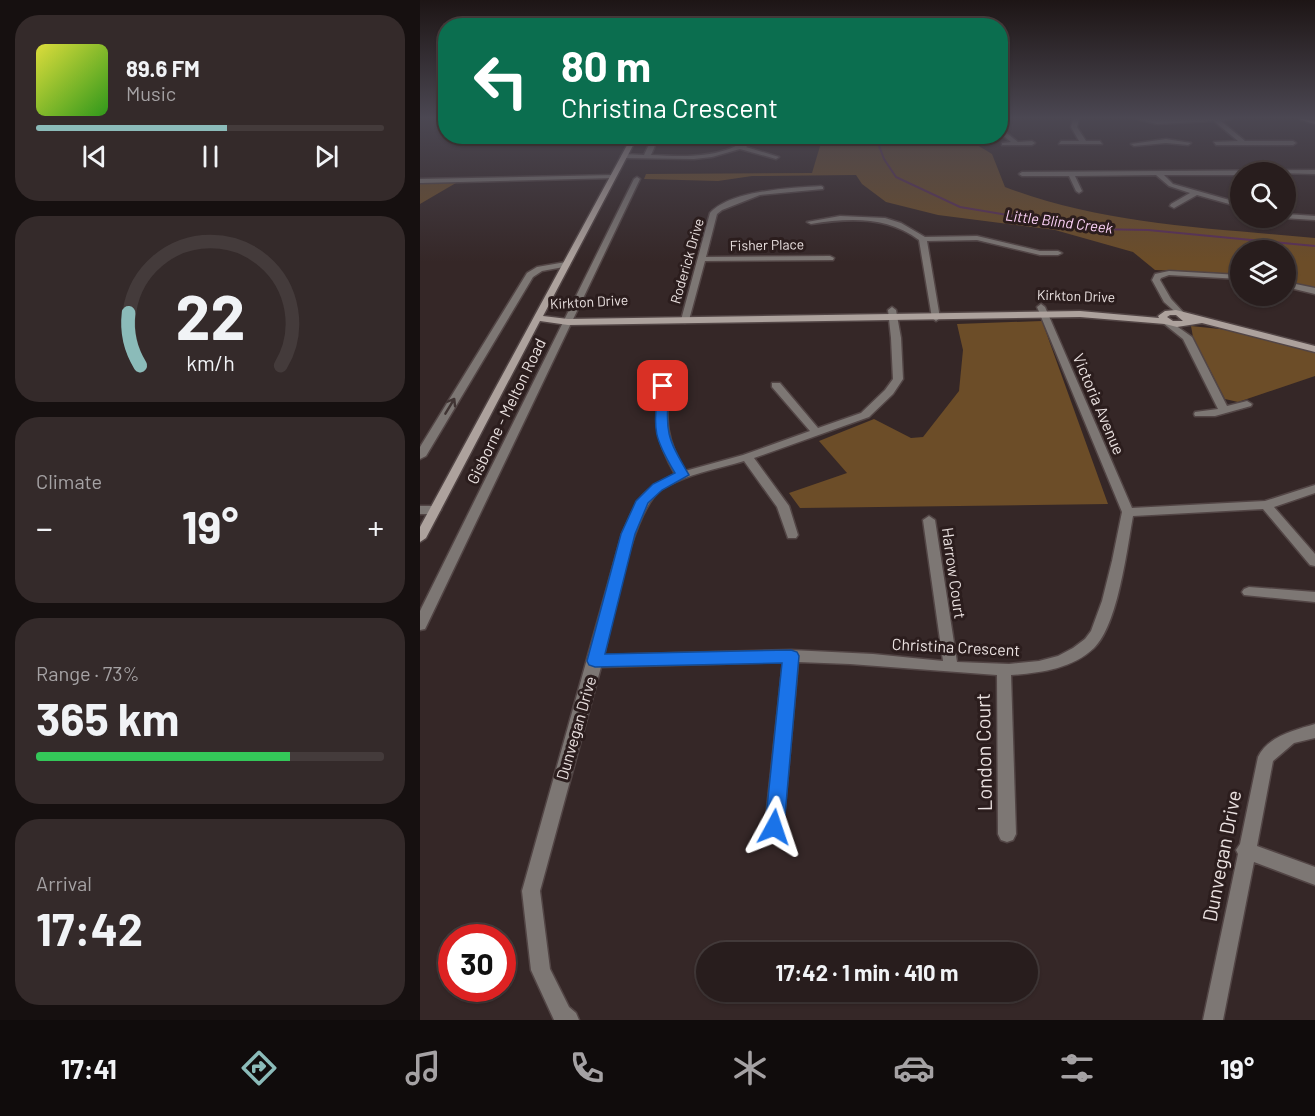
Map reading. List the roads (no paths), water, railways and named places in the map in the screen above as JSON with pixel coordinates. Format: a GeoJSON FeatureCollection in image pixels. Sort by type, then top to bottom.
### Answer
{"type":"FeatureCollection","features":[{"type":"Feature","properties":{"kind":"main road","name":"Gisborne - Melton Road"},"geometry":{"type":"LineString","coordinates":[[420,538],[618,167]]}},
{"type":"Feature","properties":{"kind":"main road","name":"Kirkton Drive"},"geometry":{"type":"LineString","coordinates":[[537,318],[1043,311],[1183,319]]}},
{"type":"Feature","properties":{"kind":"main road"},"geometry":{"type":"LineString","coordinates":[[1183,319],[1246,329],[1315,349]]}},
{"type":"Feature","properties":{"kind":"street"},"geometry":{"type":"LineString","coordinates":[[1022,174],[1230,172]]}},
{"type":"Feature","properties":{"kind":"street"},"geometry":{"type":"LineString","coordinates":[[1296,172],[1315,172]]}},
{"type":"Feature","properties":{"kind":"street"},"geometry":{"type":"LineString","coordinates":[[1071,174],[1078,191]]}},
{"type":"Feature","properties":{"kind":"street"},"geometry":{"type":"LineString","coordinates":[[1158,174],[1172,185],[1230,202]]}},
{"type":"Feature","properties":{"kind":"street"},"geometry":{"type":"LineString","coordinates":[[420,181],[612,179]]}},
{"type":"Feature","properties":{"kind":"street","name":"Gisborne - Melton Road"},"geometry":{"type":"LineString","coordinates":[[420,625],[637,179]]}},
{"type":"Feature","properties":{"kind":"street","name":"Roderick Drive"},"geometry":{"type":"LineString","coordinates":[[686,316],[714,213],[719,208],[759,193],[821,188]]}},
{"type":"Feature","properties":{"kind":"street"},"geometry":{"type":"LineString","coordinates":[[1174,206],[1195,193]]}},
{"type":"Feature","properties":{"kind":"street"},"geometry":{"type":"LineString","coordinates":[[812,222],[845,217],[882,220],[900,225],[923,239],[976,238],[1040,253],[1058,253]]}},
{"type":"Feature","properties":{"kind":"street"},"geometry":{"type":"LineString","coordinates":[[1296,217],[1315,218]]}},
{"type":"Feature","properties":{"kind":"street"},"geometry":{"type":"LineString","coordinates":[[923,239],[936,314]]}},
{"type":"Feature","properties":{"kind":"street","name":"Fisher Place"},"geometry":{"type":"LineString","coordinates":[[703,259],[830,258]]}},
{"type":"Feature","properties":{"kind":"street"},"geometry":{"type":"LineString","coordinates":[[420,456],[530,275],[540,269],[566,264]]}},
{"type":"Feature","properties":{"kind":"street"},"geometry":{"type":"LineString","coordinates":[[1224,410],[1187,337],[1183,319],[1167,300],[1156,280],[1158,276],[1164,274],[1230,277]]}},
{"type":"Feature","properties":{"kind":"street"},"geometry":{"type":"LineString","coordinates":[[1296,287],[1315,291]]}},
{"type":"Feature","properties":{"kind":"street"},"geometry":{"type":"LineString","coordinates":[[1167,300],[1165,318],[1187,337]]}},
{"type":"Feature","properties":{"kind":"street","name":"Victoria Avenue"},"geometry":{"type":"LineString","coordinates":[[1043,311],[1128,513]]}},
{"type":"Feature","properties":{"kind":"street","name":"Dunvegan Drive"},"geometry":{"type":"LineString","coordinates":[[562,1018],[541,970],[531,891],[628,534],[643,501],[657,487],[682,475],[747,456],[865,415],[889,392],[898,379],[893,314]]}},
{"type":"Feature","properties":{"kind":"street"},"geometry":{"type":"LineString","coordinates":[[776,385],[817,433]]}},
{"type":"Feature","properties":{"kind":"street"},"geometry":{"type":"LineString","coordinates":[[663,386],[660,427],[664,445],[682,475]]}},
{"type":"Feature","properties":{"kind":"street"},"geometry":{"type":"LineString","coordinates":[[1199,414],[1247,404]]}},
{"type":"Feature","properties":{"kind":"street"},"geometry":{"type":"LineString","coordinates":[[747,456],[783,506],[792,535]]}},
{"type":"Feature","properties":{"kind":"street"},"geometry":{"type":"LineString","coordinates":[[1128,513],[1266,505],[1315,489]]}},
{"type":"Feature","properties":{"kind":"street"},"geometry":{"type":"LineString","coordinates":[[1266,505],[1315,562]]}},
{"type":"Feature","properties":{"kind":"street"},"geometry":{"type":"LineString","coordinates":[[420,510],[435,510]]}},
{"type":"Feature","properties":{"kind":"street","name":"Christina Crescent"},"geometry":{"type":"LineString","coordinates":[[595,661],[791,656],[854,658],[951,667],[1035,668],[1063,660],[1091,642],[1104,620],[1128,513]]}},
{"type":"Feature","properties":{"kind":"street","name":"Harrow Court"},"geometry":{"type":"LineString","coordinates":[[929,520],[951,667]]}},
{"type":"Feature","properties":{"kind":"street"},"geometry":{"type":"LineString","coordinates":[[1249,592],[1315,597]]}},
{"type":"Feature","properties":{"kind":"street"},"geometry":{"type":"LineString","coordinates":[[774,827],[791,656]]}},
{"type":"Feature","properties":{"kind":"street","name":"London Court"},"geometry":{"type":"LineString","coordinates":[[1004,669],[1007,834]]}},
{"type":"Feature","properties":{"kind":"street","name":"Dunvegan Drive"},"geometry":{"type":"LineString","coordinates":[[1213,1020],[1245,850],[1266,757],[1289,738],[1315,731]]}},
{"type":"Feature","properties":{"kind":"street"},"geometry":{"type":"LineString","coordinates":[[1245,850],[1315,876]]}},
{"type":"Feature","properties":{"kind":"waterway","name":"Little Blind Creek"},"geometry":{"type":"LineString","coordinates":[[889,167],[896,177],[960,207],[1091,229],[1148,230],[1315,246]]}}]}
